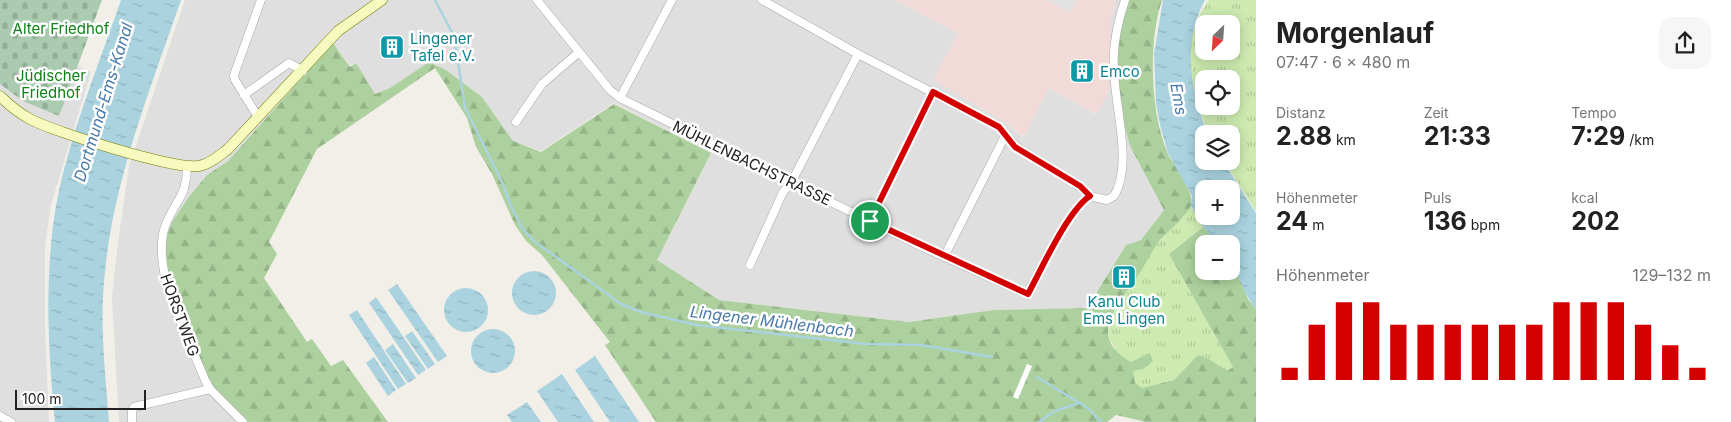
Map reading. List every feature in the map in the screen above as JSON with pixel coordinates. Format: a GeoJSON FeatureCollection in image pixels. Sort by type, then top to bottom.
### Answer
{"type":"FeatureCollection","features":[{"type":"Feature","properties":{"kind":"street"},"geometry":{"type":"LineString","coordinates":[[258,117],[234,74],[261,0]]}},
{"type":"Feature","properties":{"kind":"street"},"geometry":{"type":"LineString","coordinates":[[0,96],[30,119],[60,131],[147,157],[188,167],[201,166],[214,160],[228,148],[338,31],[382,0]]}},
{"type":"Feature","properties":{"kind":"street","name":"MÜHLENBACHSTRASSE"},"geometry":{"type":"LineString","coordinates":[[537,0],[578,53],[610,90],[620,98],[790,183],[1028,294],[1072,215],[1082,202],[1090,196]]}},
{"type":"Feature","properties":{"kind":"street"},"geometry":{"type":"LineString","coordinates":[[620,98],[672,0]]}},
{"type":"Feature","properties":{"kind":"street"},"geometry":{"type":"LineString","coordinates":[[762,0],[858,54],[999,127],[1015,147],[1080,186],[1090,196],[1107,200],[1114,196],[1121,178],[1123,152],[1114,71],[1114,40],[1125,0]]}},
{"type":"Feature","properties":{"kind":"street"},"geometry":{"type":"LineString","coordinates":[[516,122],[542,84],[578,53]]}},
{"type":"Feature","properties":{"kind":"street"},"geometry":{"type":"LineString","coordinates":[[750,266],[783,192],[790,183],[858,54]]}},
{"type":"Feature","properties":{"kind":"street"},"geometry":{"type":"LineString","coordinates":[[244,94],[289,63],[303,70]]}},
{"type":"Feature","properties":{"kind":"street"},"geometry":{"type":"LineString","coordinates":[[870,221],[933,92]]}},
{"type":"Feature","properties":{"kind":"street"},"geometry":{"type":"LineString","coordinates":[[944,256],[1005,136]]}},
{"type":"Feature","properties":{"kind":"street","name":"HORSTWEG"},"geometry":{"type":"LineString","coordinates":[[188,167],[184,188],[167,218],[163,235],[162,264],[168,290],[210,389],[243,422]]}},
{"type":"Feature","properties":{"kind":"street"},"geometry":{"type":"LineString","coordinates":[[132,422],[134,407],[210,389]]}},
{"type":"Feature","properties":{"kind":"street"},"geometry":{"type":"LineString","coordinates":[[0,416],[11,422]]}},
{"type":"Feature","properties":{"kind":"shaded area"},"geometry":{"type":"Polygon","coordinates":[[[185,0],[895,0],[958,33],[933,80],[1007,123],[1023,137],[1048,88],[1096,114],[1108,50],[1110,21],[1116,0],[1128,0],[1130,146],[1164,210],[1141,240],[1126,245],[1087,308],[993,310],[909,322],[719,300],[657,260],[711,153],[614,103],[541,151],[513,141],[482,97],[446,70],[429,62],[390,88],[375,94],[356,63],[350,66],[333,43],[228,161],[207,175],[172,222],[161,246],[227,412],[237,422],[119,422],[112,298],[129,166],[185,0]]]}},
{"type":"Feature","properties":{"kind":"shaded area"},"geometry":{"type":"Polygon","coordinates":[[[895,0],[1116,0],[1110,21],[1109,91],[1097,114],[1048,88],[1024,137],[1007,123],[933,80],[958,33],[895,0]]]}},
{"type":"Feature","properties":{"kind":"shaded area"},"geometry":{"type":"Polygon","coordinates":[[[1046,0],[1077,0],[1070,13],[1046,0]]]}},
{"type":"Feature","properties":{"kind":"shaded area"},"geometry":{"type":"Polygon","coordinates":[[[78,66],[91,72],[51,205],[45,246],[45,327],[49,422],[0,422],[0,84],[23,100],[78,66]]]}},
{"type":"Feature","properties":{"kind":"green space","name":"Alter Friedhof"},"geometry":{"type":"Polygon","coordinates":[[[0,0],[102,0],[59,116],[23,101],[0,84],[0,0]]]}},
{"type":"Feature","properties":{"kind":"green space"},"geometry":{"type":"Polygon","coordinates":[[[1128,0],[1162,0],[1154,36],[1154,98],[1162,137],[1168,154],[1190,193],[1191,205],[1182,218],[1158,243],[1116,308],[1108,330],[1110,341],[1117,352],[1131,362],[1150,353],[1153,361],[1143,369],[1133,371],[1135,383],[1142,388],[1174,380],[1198,355],[1207,358],[1227,371],[1233,367],[1169,254],[1203,227],[1211,235],[1195,235],[1195,280],[1240,279],[1248,299],[1256,309],[1256,422],[1146,422],[1116,415],[1107,422],[656,422],[605,345],[610,342],[542,255],[526,241],[515,225],[492,174],[476,147],[467,118],[435,68],[317,149],[269,242],[277,254],[264,278],[307,342],[312,339],[331,366],[343,360],[388,422],[240,422],[206,383],[169,290],[163,247],[172,222],[188,198],[207,175],[228,161],[333,43],[350,67],[356,63],[375,94],[390,88],[429,62],[446,70],[482,97],[513,141],[541,152],[614,104],[711,153],[657,260],[719,300],[909,322],[993,310],[1087,308],[1126,245],[1141,240],[1164,210],[1130,146],[1121,113],[1116,70],[1117,40],[1128,0]]]}},
{"type":"Feature","properties":{"kind":"green space"},"geometry":{"type":"Polygon","coordinates":[[[1209,0],[1256,0],[1256,211],[1240,186],[1240,180],[1236,180],[1230,170],[1240,170],[1240,125],[1206,125],[1202,115],[1240,115],[1240,70],[1195,70],[1195,93],[1192,78],[1191,48],[1195,26],[1195,60],[1240,60],[1240,15],[1200,15],[1209,0]]]}},
{"type":"Feature","properties":{"kind":"green space"},"geometry":{"type":"Polygon","coordinates":[[[1191,206],[1195,213],[1195,225],[1202,225],[1203,227],[1169,254],[1233,367],[1227,372],[1207,358],[1198,355],[1174,380],[1142,388],[1135,384],[1133,371],[1151,353],[1131,362],[1119,356],[1109,338],[1108,322],[1152,250],[1191,206]]]}},
{"type":"Feature","properties":{"kind":"water","name":"Dortmund-Ems-Kanal"},"geometry":{"type":"Polygon","coordinates":[[[121,0],[181,0],[143,109],[121,183],[106,258],[103,328],[109,422],[55,422],[48,314],[52,232],[56,206],[76,128],[121,0]]]}},
{"type":"Feature","properties":{"kind":"water","name":"Ems"},"geometry":{"type":"Polygon","coordinates":[[[1163,0],[1205,0],[1198,15],[1195,15],[1191,49],[1195,115],[1201,115],[1205,125],[1195,125],[1195,170],[1229,170],[1235,180],[1195,180],[1195,213],[1191,206],[1192,196],[1168,153],[1156,104],[1154,54],[1163,0]]]}},
{"type":"Feature","properties":{"kind":"water"},"geometry":{"type":"Polygon","coordinates":[[[1240,188],[1256,213],[1256,309],[1240,280],[1240,235],[1211,235],[1202,225],[1240,225],[1240,188]]]}},
{"type":"Feature","properties":{"kind":"water"},"geometry":{"type":"Polygon","coordinates":[[[534,271],[546,275],[552,281],[556,293],[552,305],[546,311],[534,315],[522,311],[516,305],[512,293],[516,281],[522,275],[534,271]]]}},
{"type":"Feature","properties":{"kind":"water"},"geometry":{"type":"Polygon","coordinates":[[[397,284],[447,356],[438,362],[388,290],[397,284]]]}},
{"type":"Feature","properties":{"kind":"water"},"geometry":{"type":"Polygon","coordinates":[[[466,288],[478,292],[484,298],[488,310],[484,322],[478,328],[466,332],[454,328],[448,322],[444,310],[448,298],[454,292],[466,288]]]}},
{"type":"Feature","properties":{"kind":"water"},"geometry":{"type":"Polygon","coordinates":[[[376,297],[426,370],[418,375],[369,303],[376,297]]]}},
{"type":"Feature","properties":{"kind":"water"},"geometry":{"type":"Polygon","coordinates":[[[357,310],[406,384],[398,389],[349,315],[357,310]]]}},
{"type":"Feature","properties":{"kind":"water"},"geometry":{"type":"Polygon","coordinates":[[[493,329],[505,333],[511,339],[515,351],[511,363],[505,369],[493,373],[481,369],[475,363],[471,351],[475,339],[481,333],[493,329]]]}},
{"type":"Feature","properties":{"kind":"water"},"geometry":{"type":"Polygon","coordinates":[[[412,331],[435,364],[428,369],[405,336],[412,331]]]}},
{"type":"Feature","properties":{"kind":"water"},"geometry":{"type":"Polygon","coordinates":[[[393,344],[416,378],[408,383],[385,350],[393,344]]]}},
{"type":"Feature","properties":{"kind":"water"},"geometry":{"type":"Polygon","coordinates":[[[595,356],[639,422],[610,422],[575,370],[595,356]]]}},
{"type":"Feature","properties":{"kind":"water"},"geometry":{"type":"Polygon","coordinates":[[[374,357],[396,390],[388,396],[366,363],[374,357]]]}},
{"type":"Feature","properties":{"kind":"water"},"geometry":{"type":"Polygon","coordinates":[[[562,374],[594,422],[558,422],[537,391],[562,374]]]}},
{"type":"Feature","properties":{"kind":"water"},"geometry":{"type":"Polygon","coordinates":[[[527,402],[541,422],[512,422],[507,415],[527,402]]]}},
{"type":"Feature","properties":{"kind":"pier"},"geometry":{"type":"Polygon","coordinates":[[[1027,364],[1032,366],[1018,399],[1013,397],[1027,364]]]}},
{"type":"Feature","properties":{"kind":"waterway","name":"Lingener Mühlenbach"},"geometry":{"type":"LineString","coordinates":[[435,0],[454,36],[465,108],[503,184],[510,204],[522,228],[534,241],[621,304],[641,312],[697,325],[866,344],[921,345],[992,357]]}},
{"type":"Feature","properties":{"kind":"waterway","name":"Lingener Mühlenbach"},"geometry":{"type":"LineString","coordinates":[[1037,377],[1088,408],[1101,422]]}},
{"type":"Feature","properties":{"kind":"waterway"},"geometry":{"type":"LineString","coordinates":[[1039,422],[1055,411],[1079,403]]}},
{"type":"Feature","properties":{"kind":"place","name":"Lingener Tafel e.V."},"geometry":{"type":"Point","coordinates":[392,47]}},
{"type":"Feature","properties":{"kind":"place","name":"Emco"},"geometry":{"type":"Point","coordinates":[1082,71]}},
{"type":"Feature","properties":{"kind":"place","name":"Kanu Club Ems Lingen"},"geometry":{"type":"Point","coordinates":[1124,277]}},
{"type":"Feature","properties":{"kind":"route"},"geometry":{"type":"LineString","coordinates":[[933,92],[999,127],[1015,147],[1080,186],[1090,196],[1082,202],[1072,215],[1028,294],[1010,288],[983,273],[918,245],[870,221],[933,92]]}},
{"type":"Feature","properties":{"kind":"park label","name":"Jüdischer Friedhof"},"geometry":{"type":"Point","coordinates":[51,84]}}]}
